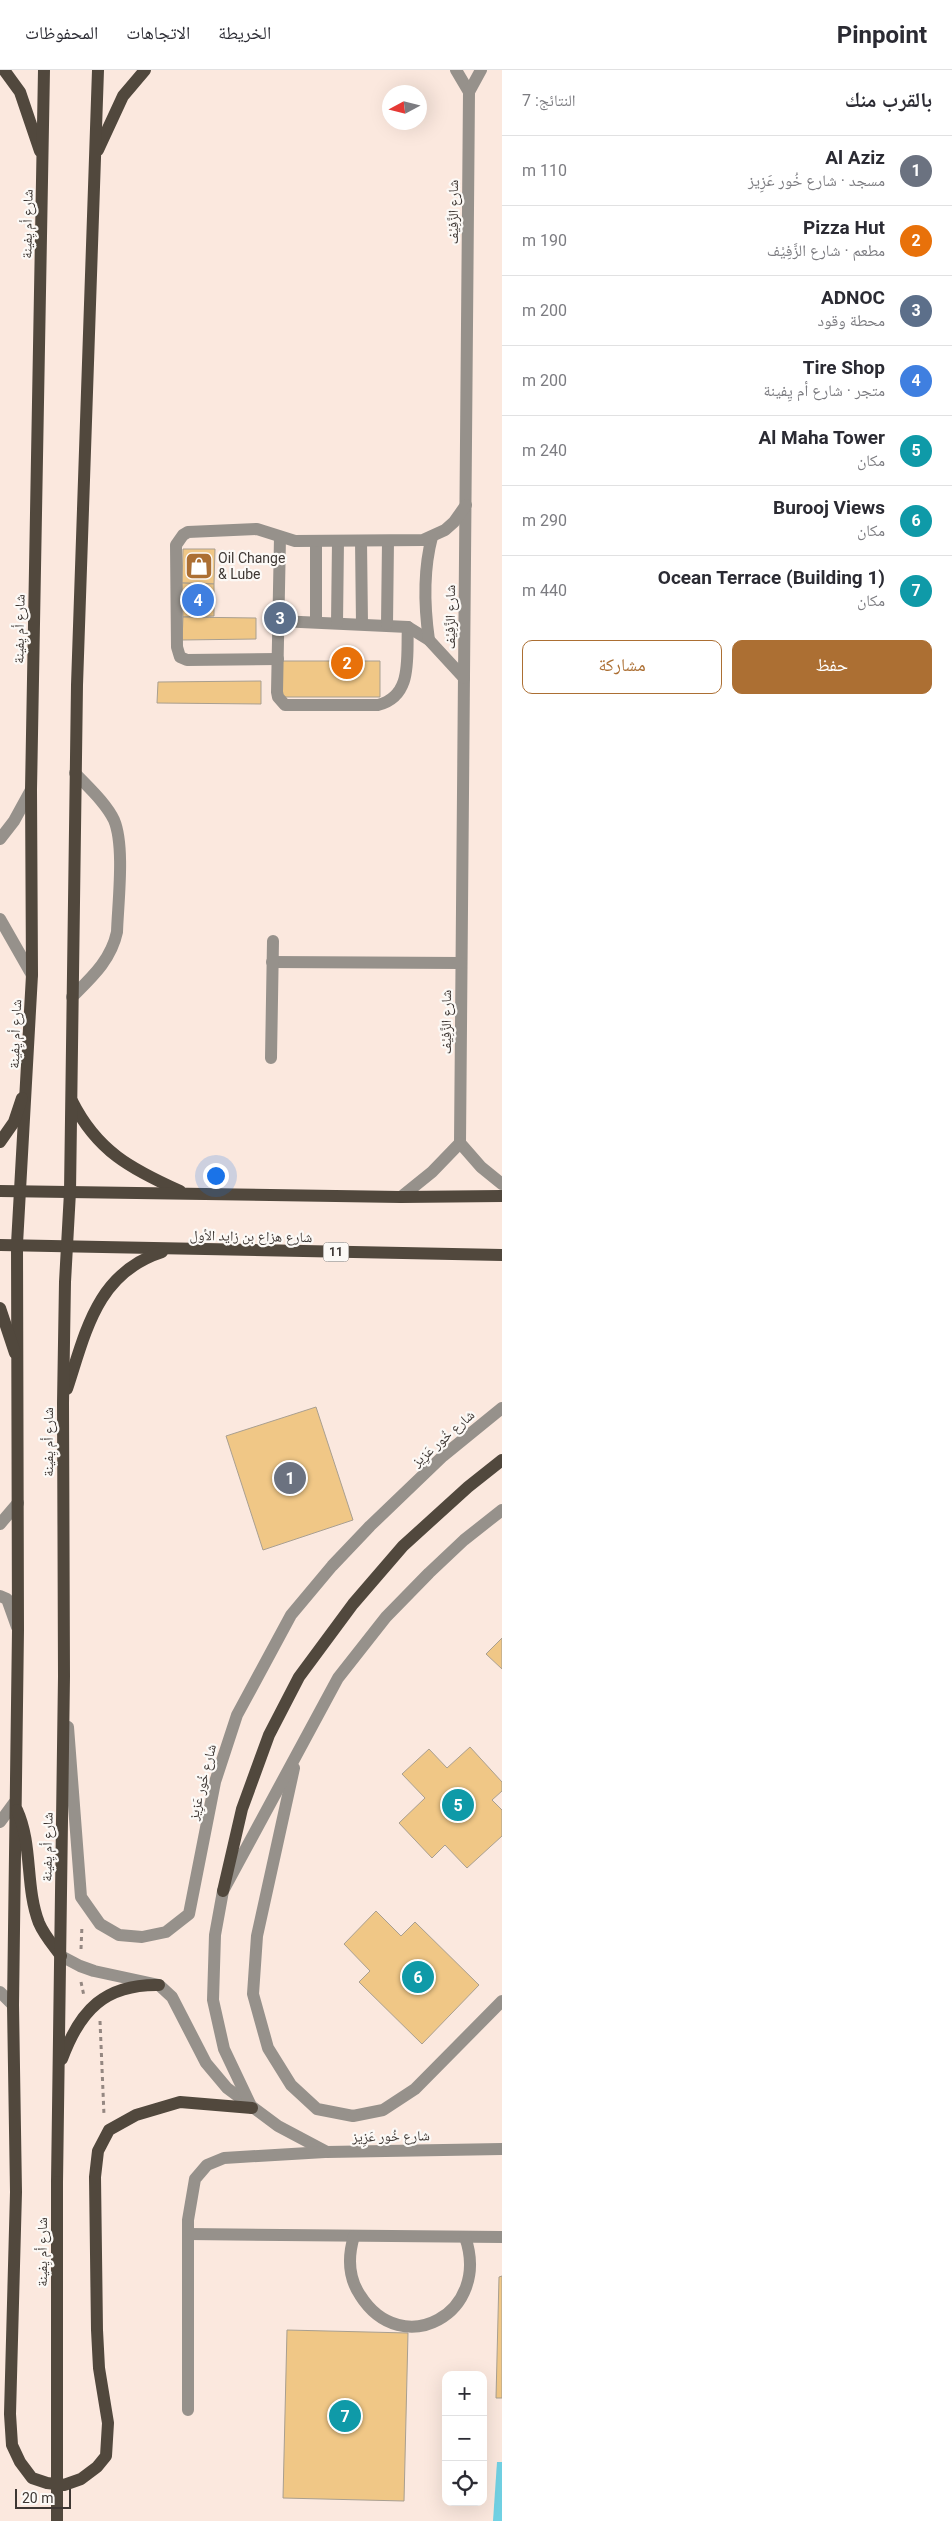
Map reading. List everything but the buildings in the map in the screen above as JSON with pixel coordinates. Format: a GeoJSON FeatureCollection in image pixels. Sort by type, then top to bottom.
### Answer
{"type":"FeatureCollection","features":[{"type":"Feature","properties":{"kind":"main road"},"geometry":{"type":"LineString","coordinates":[[4,70],[20,92],[43,160]]}},
{"type":"Feature","properties":{"kind":"main road","name":"شارع أم يِفينة"},"geometry":{"type":"LineString","coordinates":[[44,70],[31,790],[32,975],[28,1081],[17,1244],[19,1365],[18,1630],[14,1803],[13,2005],[16,2192],[10,2428],[12,2445],[20,2462],[32,2478],[47,2484],[64,2485],[81,2479],[97,2467],[106,2456],[108,2423],[99,2368],[97,2330],[95,2177],[98,2152],[109,2130]]}},
{"type":"Feature","properties":{"kind":"main road","name":"شارع أم يِفينة"},"geometry":{"type":"LineString","coordinates":[[57,2521],[57,2182],[64,1676],[63,1403],[66,1246],[70,1192],[75,773],[98,70]]}},
{"type":"Feature","properties":{"kind":"main road"},"geometry":{"type":"LineString","coordinates":[[95,157],[123,96],[145,70]]}},
{"type":"Feature","properties":{"kind":"main road"},"geometry":{"type":"LineString","coordinates":[[0,1142],[14,1122],[28,1081]]}},
{"type":"Feature","properties":{"kind":"main road"},"geometry":{"type":"LineString","coordinates":[[70,1097],[86,1126],[108,1150],[142,1174],[184,1193]]}},
{"type":"Feature","properties":{"kind":"main road"},"geometry":{"type":"LineString","coordinates":[[0,1191],[401,1197],[502,1196]]}},
{"type":"Feature","properties":{"kind":"main road","name":"شارع هزاع بن زايد الأول"},"geometry":{"type":"LineString","coordinates":[[0,1245],[17,1244],[169,1250],[502,1255]]}},
{"type":"Feature","properties":{"kind":"main road"},"geometry":{"type":"LineString","coordinates":[[63,1403],[91,1316],[106,1291],[122,1275],[141,1261],[169,1250]]}},
{"type":"Feature","properties":{"kind":"main road"},"geometry":{"type":"LineString","coordinates":[[0,1308],[19,1365]]}},
{"type":"Feature","properties":{"kind":"main road"},"geometry":{"type":"LineString","coordinates":[[223,1891],[242,1809],[269,1736],[299,1677],[353,1604],[403,1546],[468,1486],[502,1460]]}},
{"type":"Feature","properties":{"kind":"main road"},"geometry":{"type":"LineString","coordinates":[[14,1803],[26,1838],[34,1905],[40,1924],[60,1956]]}},
{"type":"Feature","properties":{"kind":"main road"},"geometry":{"type":"LineString","coordinates":[[59,2068],[71,2035],[91,2008],[106,1996],[123,1989],[141,1985],[159,1985]]}},
{"type":"Feature","properties":{"kind":"main road"},"geometry":{"type":"LineString","coordinates":[[109,2130],[136,2116],[180,2102],[252,2108]]}},
{"type":"Feature","properties":{"kind":"street"},"geometry":{"type":"LineString","coordinates":[[456,70],[469,92]]}},
{"type":"Feature","properties":{"kind":"street","name":"شارع الزَّفِيْف"},"geometry":{"type":"LineString","coordinates":[[460,1143],[469,92],[481,70]]}},
{"type":"Feature","properties":{"kind":"street"},"geometry":{"type":"LineString","coordinates":[[278,659],[187,660],[180,657],[177,647],[176,545],[183,535],[193,532],[257,529],[295,541],[423,540],[432,537],[454,522],[466,505]]}},
{"type":"Feature","properties":{"kind":"street"},"geometry":{"type":"LineString","coordinates":[[280,537],[277,692],[278,697],[286,705],[378,705],[397,695],[405,683],[408,627]]}},
{"type":"Feature","properties":{"kind":"street"},"geometry":{"type":"LineString","coordinates":[[429,640],[425,604],[425,572],[432,537]]}},
{"type":"Feature","properties":{"kind":"street"},"geometry":{"type":"LineString","coordinates":[[387,624],[388,540]]}},
{"type":"Feature","properties":{"kind":"street"},"geometry":{"type":"LineString","coordinates":[[316,541],[316,622]]}},
{"type":"Feature","properties":{"kind":"street"},"geometry":{"type":"LineString","coordinates":[[337,623],[338,541]]}},
{"type":"Feature","properties":{"kind":"street"},"geometry":{"type":"LineString","coordinates":[[361,541],[362,624]]}},
{"type":"Feature","properties":{"kind":"street"},"geometry":{"type":"LineString","coordinates":[[279,621],[387,624],[408,627],[429,640],[464,678]]}},
{"type":"Feature","properties":{"kind":"street"},"geometry":{"type":"LineString","coordinates":[[72,998],[104,964],[115,943],[117,932],[119,851],[117,830],[109,811],[75,773]]}},
{"type":"Feature","properties":{"kind":"street"},"geometry":{"type":"LineString","coordinates":[[0,839],[14,821],[31,790]]}},
{"type":"Feature","properties":{"kind":"street"},"geometry":{"type":"LineString","coordinates":[[0,919],[32,975]]}},
{"type":"Feature","properties":{"kind":"street"},"geometry":{"type":"LineString","coordinates":[[271,1058],[273,941]]}},
{"type":"Feature","properties":{"kind":"street"},"geometry":{"type":"LineString","coordinates":[[272,962],[461,963]]}},
{"type":"Feature","properties":{"kind":"street"},"geometry":{"type":"LineString","coordinates":[[401,1197],[432,1172],[460,1143],[481,1167],[502,1184]]}},
{"type":"Feature","properties":{"kind":"street","name":"شارع خُور عَزِيز"},"geometry":{"type":"LineString","coordinates":[[64,1676],[81,1898],[100,1924],[119,1935],[142,1937],[166,1932],[189,1914],[215,1782],[237,1715],[290,1615],[332,1566],[370,1526],[443,1456],[502,1408]]}},
{"type":"Feature","properties":{"kind":"street"},"geometry":{"type":"LineString","coordinates":[[0,1524],[18,1503]]}},
{"type":"Feature","properties":{"kind":"street"},"geometry":{"type":"LineString","coordinates":[[252,2108],[224,2049],[213,2000],[215,1935],[223,1891],[338,1678],[386,1617],[464,1540],[502,1510]]}},
{"type":"Feature","properties":{"kind":"street"},"geometry":{"type":"LineString","coordinates":[[0,1596],[7,1599],[18,1630]]}},
{"type":"Feature","properties":{"kind":"street"},"geometry":{"type":"LineString","coordinates":[[299,1748],[257,1936],[253,1994],[268,2048],[291,2085],[317,2108],[353,2116],[383,2110],[415,2089],[502,2001]]}},
{"type":"Feature","properties":{"kind":"street"},"geometry":{"type":"LineString","coordinates":[[0,1822],[14,1803]]}},
{"type":"Feature","properties":{"kind":"street"},"geometry":{"type":"LineString","coordinates":[[60,1956],[87,1969],[159,1985]]}},
{"type":"Feature","properties":{"kind":"street","name":"شارع خُور عَزِيز"},"geometry":{"type":"LineString","coordinates":[[159,1985],[172,1997],[197,2046],[216,2076],[252,2108],[278,2126],[327,2152],[502,2150]]}},
{"type":"Feature","properties":{"kind":"street"},"geometry":{"type":"LineString","coordinates":[[0,1992],[13,2005]]}},
{"type":"Feature","properties":{"kind":"street"},"geometry":{"type":"LineString","coordinates":[[188,2410],[188,2234],[189,2206],[195,2178],[207,2165],[224,2158],[327,2152]]}},
{"type":"Feature","properties":{"kind":"street"},"geometry":{"type":"LineString","coordinates":[[188,2234],[502,2237]]}},
{"type":"Feature","properties":{"kind":"street"},"geometry":{"type":"LineString","coordinates":[[354,2236],[350,2265],[358,2292],[379,2316],[408,2326],[428,2324],[438,2320],[454,2308],[462,2298],[470,2274],[470,2255],[465,2237]]}},
{"type":"Feature","properties":{"kind":"path"},"geometry":{"type":"LineString","coordinates":[[91,2008],[100,2018],[104,2121],[109,2130]]}},
{"type":"Feature","properties":{"kind":"water"},"geometry":{"type":"Polygon","coordinates":[[[497,2462],[502,2462],[502,2521],[493,2521],[497,2462]]]}},
{"type":"Feature","properties":{"kind":"place","name":"Oil Change & Lube"},"geometry":{"type":"Point","coordinates":[199,566]}},
{"type":"Feature","properties":{"kind":"place","name":"Tire Shop"},"geometry":{"type":"Point","coordinates":[198,600]}},
{"type":"Feature","properties":{"kind":"place","name":"ADNOC"},"geometry":{"type":"Point","coordinates":[280,618]}},
{"type":"Feature","properties":{"kind":"place","name":"Pizza Hut"},"geometry":{"type":"Point","coordinates":[347,663]}},
{"type":"Feature","properties":{"kind":"place","name":"Al Aziz"},"geometry":{"type":"Point","coordinates":[290,1478]}},
{"type":"Feature","properties":{"kind":"place","name":"Al Maha Tower"},"geometry":{"type":"Point","coordinates":[458,1805]}},
{"type":"Feature","properties":{"kind":"place","name":"Burooj Views"},"geometry":{"type":"Point","coordinates":[418,1977]}},
{"type":"Feature","properties":{"kind":"place","name":"Ocean Terrace (Building 1)"},"geometry":{"type":"Point","coordinates":[345,2416]}}]}
